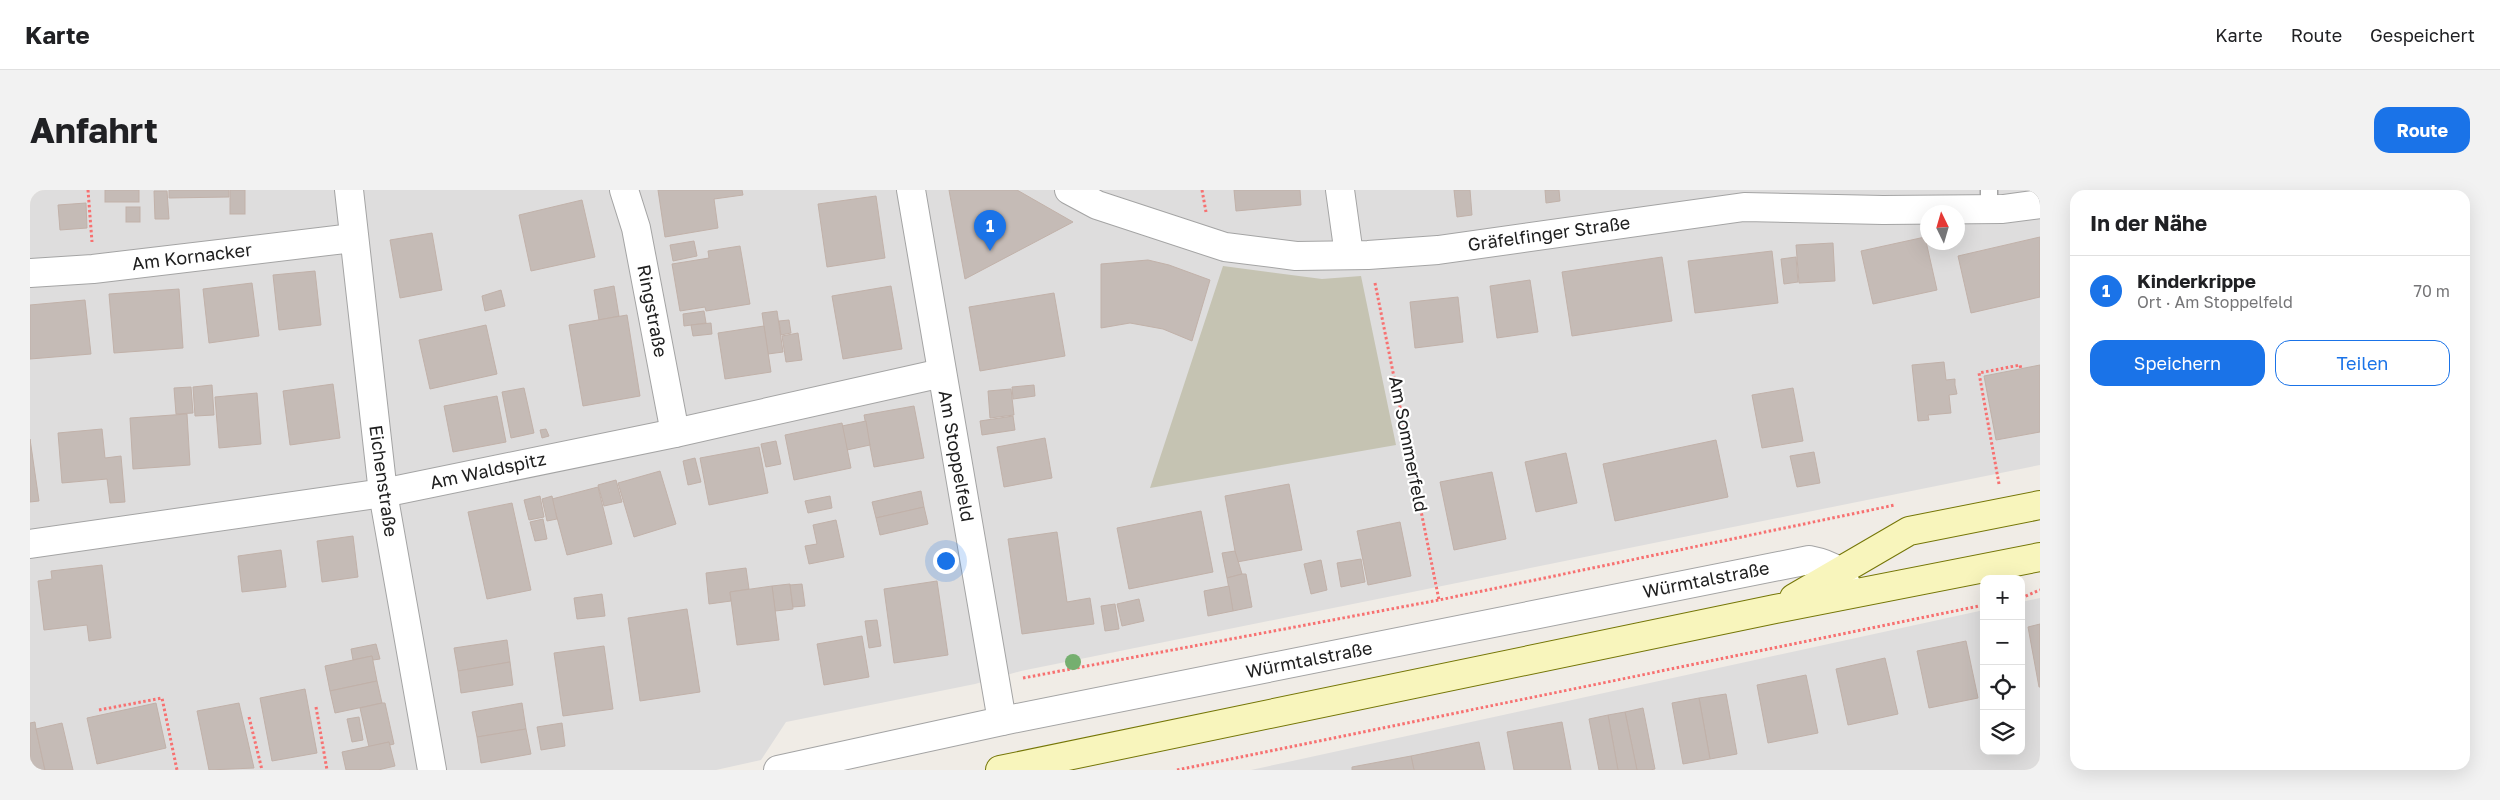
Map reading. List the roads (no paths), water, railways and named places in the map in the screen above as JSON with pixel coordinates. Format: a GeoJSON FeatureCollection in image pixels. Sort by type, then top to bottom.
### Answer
{"type":"FeatureCollection","features":[{"type":"Feature","properties":{"kind":"main road"},"geometry":{"type":"LineString","coordinates":[[1845,583],[1909,531],[2040,505]]}},
{"type":"Feature","properties":{"kind":"main road"},"geometry":{"type":"LineString","coordinates":[[1000,770],[1775,609],[1845,583],[2040,557]]}},
{"type":"Feature","properties":{"kind":"street","name":"Eichenstraße"},"geometry":{"type":"LineString","coordinates":[[348,190],[383,493],[432,770]]}},
{"type":"Feature","properties":{"kind":"street","name":"Ringstraße"},"geometry":{"type":"LineString","coordinates":[[624,190],[636,228],[675,433]]}},
{"type":"Feature","properties":{"kind":"street","name":"Am Stoppelfeld"},"geometry":{"type":"LineString","coordinates":[[911,190],[1002,721]]}},
{"type":"Feature","properties":{"kind":"street","name":"Gräfelfinger Straße"},"geometry":{"type":"LineString","coordinates":[[1069,190],[1097,205],[1225,247],[1296,256],[1359,255],[1438,250],[1744,207],[1883,210],[1989,199],[2040,204]]}},
{"type":"Feature","properties":{"kind":"street"},"geometry":{"type":"LineString","coordinates":[[1340,190],[1359,255]]}},
{"type":"Feature","properties":{"kind":"street","name":"Am Kornacker"},"geometry":{"type":"LineString","coordinates":[[30,273],[93,268],[353,238]]}},
{"type":"Feature","properties":{"kind":"street","name":"Am Waldspitz"},"geometry":{"type":"LineString","coordinates":[[30,544],[383,493],[675,433],[942,373]]}},
{"type":"Feature","properties":{"kind":"street","name":"Würmtalstraße"},"geometry":{"type":"LineString","coordinates":[[778,770],[1002,721],[1809,560],[1821,562],[1845,583]]}},
{"type":"Feature","properties":{"kind":"place","name":"Kinderkrippe"},"geometry":{"type":"Point","coordinates":[990,251]}}]}
